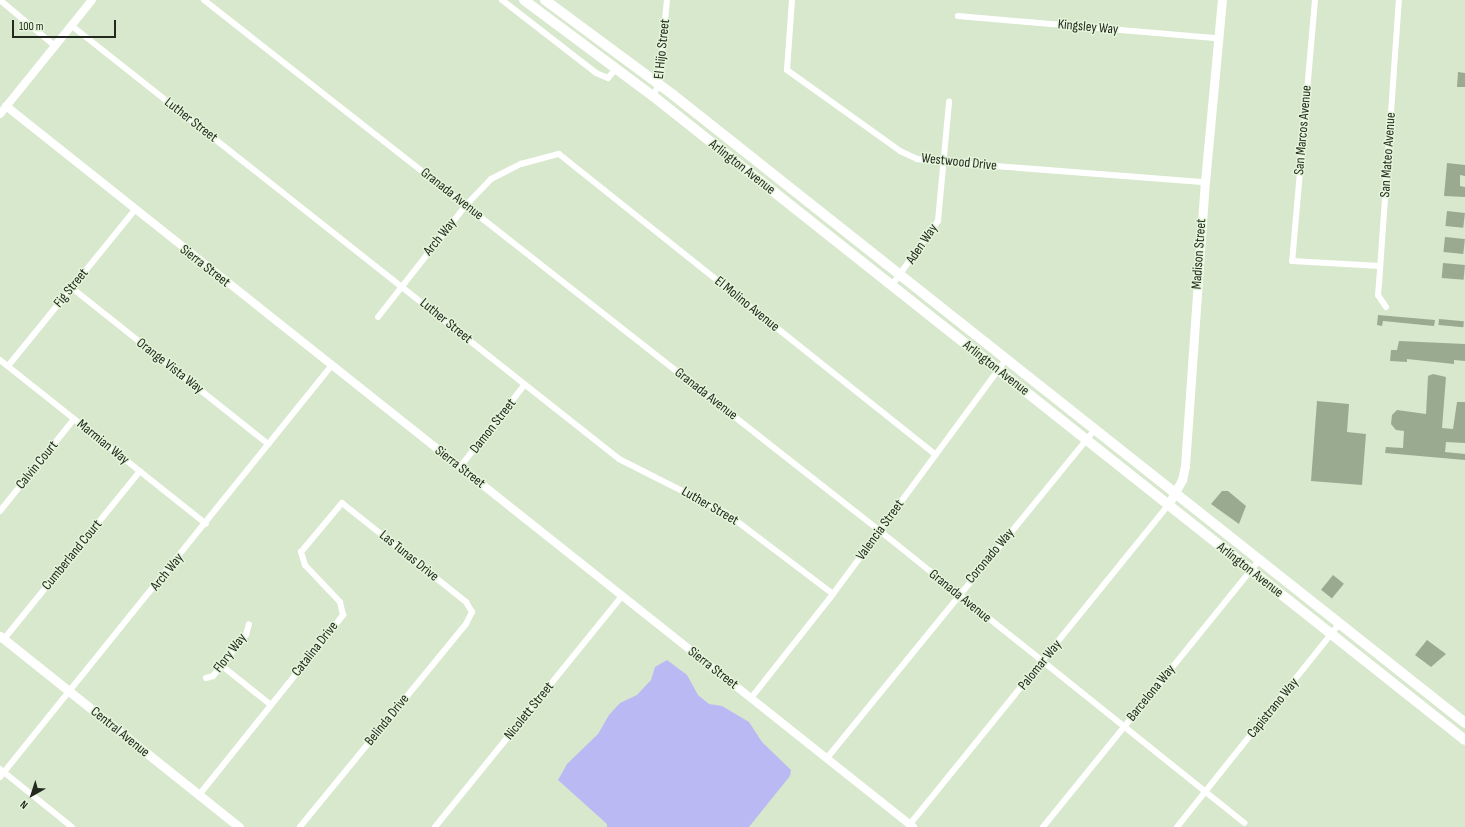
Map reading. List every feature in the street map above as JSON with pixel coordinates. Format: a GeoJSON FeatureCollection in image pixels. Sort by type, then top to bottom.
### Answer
{"type":"FeatureCollection","features":[{"type":"Feature","properties":{"kind":"main road","name":"Arlington Avenue"},"geometry":{"type":"LineString","coordinates":[[524,0],[615,70],[653,96],[1465,740]]}},
{"type":"Feature","properties":{"kind":"main road","name":"Arlington Avenue"},"geometry":{"type":"LineString","coordinates":[[545,0],[659,84],[1006,359],[1094,431],[1175,493],[1465,723]]}},
{"type":"Feature","properties":{"kind":"main road","name":"Madison Street"},"geometry":{"type":"LineString","coordinates":[[1168,505],[1175,493],[1185,466],[1205,182],[1222,0]]}},
{"type":"Feature","properties":{"kind":"main road","name":"Central Avenue"},"geometry":{"type":"LineString","coordinates":[[2,638],[239,827]]}},
{"type":"Feature","properties":{"kind":"street"},"geometry":{"type":"LineString","coordinates":[[0,0],[55,46]]}},
{"type":"Feature","properties":{"kind":"street"},"geometry":{"type":"LineString","coordinates":[[0,114],[92,0]]}},
{"type":"Feature","properties":{"kind":"street","name":"Granada Avenue"},"geometry":{"type":"LineString","coordinates":[[204,0],[880,531],[957,595],[1206,792]]}},
{"type":"Feature","properties":{"kind":"street"},"geometry":{"type":"LineString","coordinates":[[502,0],[596,73],[608,78],[615,70]]}},
{"type":"Feature","properties":{"kind":"street","name":"El Hijo Street"},"geometry":{"type":"LineString","coordinates":[[653,96],[659,84],[667,0]]}},
{"type":"Feature","properties":{"kind":"street","name":"Westwood Drive"},"geometry":{"type":"LineString","coordinates":[[792,0],[787,70],[792,76],[900,151],[917,158],[943,162],[1205,182]]}},
{"type":"Feature","properties":{"kind":"street","name":"San Marcos Avenue"},"geometry":{"type":"LineString","coordinates":[[1315,0],[1292,261],[1380,266]]}},
{"type":"Feature","properties":{"kind":"street","name":"San Mateo Avenue"},"geometry":{"type":"LineString","coordinates":[[1386,308],[1378,295],[1400,0]]}},
{"type":"Feature","properties":{"kind":"street","name":"Kingsley Way"},"geometry":{"type":"LineString","coordinates":[[958,16],[1218,38]]}},
{"type":"Feature","properties":{"kind":"street","name":"Luther Street"},"geometry":{"type":"LineString","coordinates":[[72,26],[619,459],[726,514],[833,594]]}},
{"type":"Feature","properties":{"kind":"street","name":"Aden Way"},"geometry":{"type":"LineString","coordinates":[[892,285],[938,221],[949,102]]}},
{"type":"Feature","properties":{"kind":"street","name":"Sierra Street"},"geometry":{"type":"LineString","coordinates":[[6,106],[911,826]]}},
{"type":"Feature","properties":{"kind":"street","name":"Arch Way"},"geometry":{"type":"LineString","coordinates":[[378,317],[401,285],[466,205],[491,179],[521,164],[559,154]]}},
{"type":"Feature","properties":{"kind":"street","name":"El Molino Avenue"},"geometry":{"type":"LineString","coordinates":[[559,154],[935,454]]}},
{"type":"Feature","properties":{"kind":"street","name":"Fig Street"},"geometry":{"type":"LineString","coordinates":[[8,366],[135,210]]}},
{"type":"Feature","properties":{"kind":"street","name":"Orange Vista Way"},"geometry":{"type":"LineString","coordinates":[[72,288],[268,444]]}},
{"type":"Feature","properties":{"kind":"street","name":"Valencia Street"},"geometry":{"type":"LineString","coordinates":[[751,698],[833,594],[1006,359]]}},
{"type":"Feature","properties":{"kind":"street","name":"Marmian Way"},"geometry":{"type":"LineString","coordinates":[[0,360],[206,524]]}},
{"type":"Feature","properties":{"kind":"street","name":"Arch Way"},"geometry":{"type":"LineString","coordinates":[[1,773],[70,692],[332,365]]}},
{"type":"Feature","properties":{"kind":"street","name":"Damon Street"},"geometry":{"type":"LineString","coordinates":[[460,467],[525,384]]}},
{"type":"Feature","properties":{"kind":"street","name":"Calvin Court"},"geometry":{"type":"LineString","coordinates":[[0,511],[74,419]]}},
{"type":"Feature","properties":{"kind":"street","name":"Coronado Way"},"geometry":{"type":"LineString","coordinates":[[827,758],[957,595],[1094,431]]}},
{"type":"Feature","properties":{"kind":"street","name":"Cumberland Court"},"geometry":{"type":"LineString","coordinates":[[2,638],[140,471]]}},
{"type":"Feature","properties":{"kind":"street","name":"Las Tunas Drive"},"geometry":{"type":"LineString","coordinates":[[342,503],[466,602],[472,612]]}},
{"type":"Feature","properties":{"kind":"street","name":"Catalina Drive"},"geometry":{"type":"LineString","coordinates":[[199,795],[343,615],[340,602],[305,565],[301,552],[342,503]]}},
{"type":"Feature","properties":{"kind":"street","name":"Palomar Way"},"geometry":{"type":"LineString","coordinates":[[911,826],[1168,505]]}},
{"type":"Feature","properties":{"kind":"street","name":"Barcelona Way"},"geometry":{"type":"LineString","coordinates":[[1043,827],[1259,560]]}},
{"type":"Feature","properties":{"kind":"street","name":"Nicolett Street"},"geometry":{"type":"LineString","coordinates":[[435,827],[622,596]]}},
{"type":"Feature","properties":{"kind":"street","name":"Belinda Drive"},"geometry":{"type":"LineString","coordinates":[[300,827],[466,624],[472,612]]}},
{"type":"Feature","properties":{"kind":"street","name":"Flory Way"},"geometry":{"type":"LineString","coordinates":[[206,678],[213,676],[246,635],[249,624]]}},
{"type":"Feature","properties":{"kind":"street","name":"Capistrano Way"},"geometry":{"type":"LineString","coordinates":[[1177,827],[1339,624]]}},
{"type":"Feature","properties":{"kind":"street"},"geometry":{"type":"LineString","coordinates":[[221,665],[271,705]]}},
{"type":"Feature","properties":{"kind":"street"},"geometry":{"type":"LineString","coordinates":[[1,773],[72,827]]}},
{"type":"Feature","properties":{"kind":"street"},"geometry":{"type":"LineString","coordinates":[[1206,792],[1245,823]]}},
{"type":"Feature","properties":{"kind":"shaded area"},"geometry":{"type":"Polygon","coordinates":[[[667,660],[687,675],[698,695],[709,704],[722,706],[749,722],[762,742],[791,770],[790,776],[749,827],[607,827],[607,824],[558,780],[567,764],[598,734],[609,715],[620,703],[637,695],[651,680],[655,667],[667,660]]]}},
{"type":"Feature","properties":{"kind":"building"},"geometry":{"type":"Polygon","coordinates":[[[1458,72],[1465,73],[1465,87],[1457,87],[1458,72]]]}},
{"type":"Feature","properties":{"kind":"building"},"geometry":{"type":"Polygon","coordinates":[[[1447,163],[1465,165],[1465,176],[1460,175],[1460,186],[1465,187],[1465,197],[1444,196],[1447,163]]]}},
{"type":"Feature","properties":{"kind":"building"},"geometry":{"type":"Polygon","coordinates":[[[1447,211],[1465,213],[1463,228],[1445,226],[1447,211]]]}},
{"type":"Feature","properties":{"kind":"building"},"geometry":{"type":"Polygon","coordinates":[[[1445,237],[1465,239],[1463,254],[1443,252],[1445,237]]]}},
{"type":"Feature","properties":{"kind":"building"},"geometry":{"type":"Polygon","coordinates":[[[1443,263],[1465,265],[1464,280],[1442,278],[1443,263]]]}},
{"type":"Feature","properties":{"kind":"building"},"geometry":{"type":"Polygon","coordinates":[[[1378,315],[1435,320],[1434,326],[1383,321],[1382,326],[1377,325],[1378,315]]]}},
{"type":"Feature","properties":{"kind":"building"},"geometry":{"type":"Polygon","coordinates":[[[1439,319],[1464,321],[1463,327],[1438,325],[1439,319]]]}},
{"type":"Feature","properties":{"kind":"building"},"geometry":{"type":"Polygon","coordinates":[[[1399,341],[1465,344],[1465,361],[1454,360],[1454,364],[1407,359],[1407,362],[1390,361],[1391,350],[1397,350],[1399,341]]]}},
{"type":"Feature","properties":{"kind":"building"},"geometry":{"type":"Polygon","coordinates":[[[1433,374],[1446,377],[1442,428],[1453,429],[1457,402],[1465,402],[1465,443],[1446,442],[1445,452],[1465,454],[1465,460],[1385,453],[1386,447],[1403,448],[1404,431],[1396,430],[1391,424],[1392,415],[1397,410],[1426,414],[1428,376],[1433,374]]]}},
{"type":"Feature","properties":{"kind":"building"},"geometry":{"type":"Polygon","coordinates":[[[1317,401],[1349,404],[1347,432],[1366,434],[1362,485],[1311,481],[1317,401]]]}},
{"type":"Feature","properties":{"kind":"building"},"geometry":{"type":"Polygon","coordinates":[[[1222,491],[1228,491],[1246,506],[1239,524],[1211,504],[1222,491]]]}},
{"type":"Feature","properties":{"kind":"building"},"geometry":{"type":"Polygon","coordinates":[[[1333,575],[1344,584],[1332,599],[1321,590],[1333,575]]]}},
{"type":"Feature","properties":{"kind":"building"},"geometry":{"type":"Polygon","coordinates":[[[1427,640],[1446,654],[1431,667],[1415,655],[1427,640]]]}}]}
